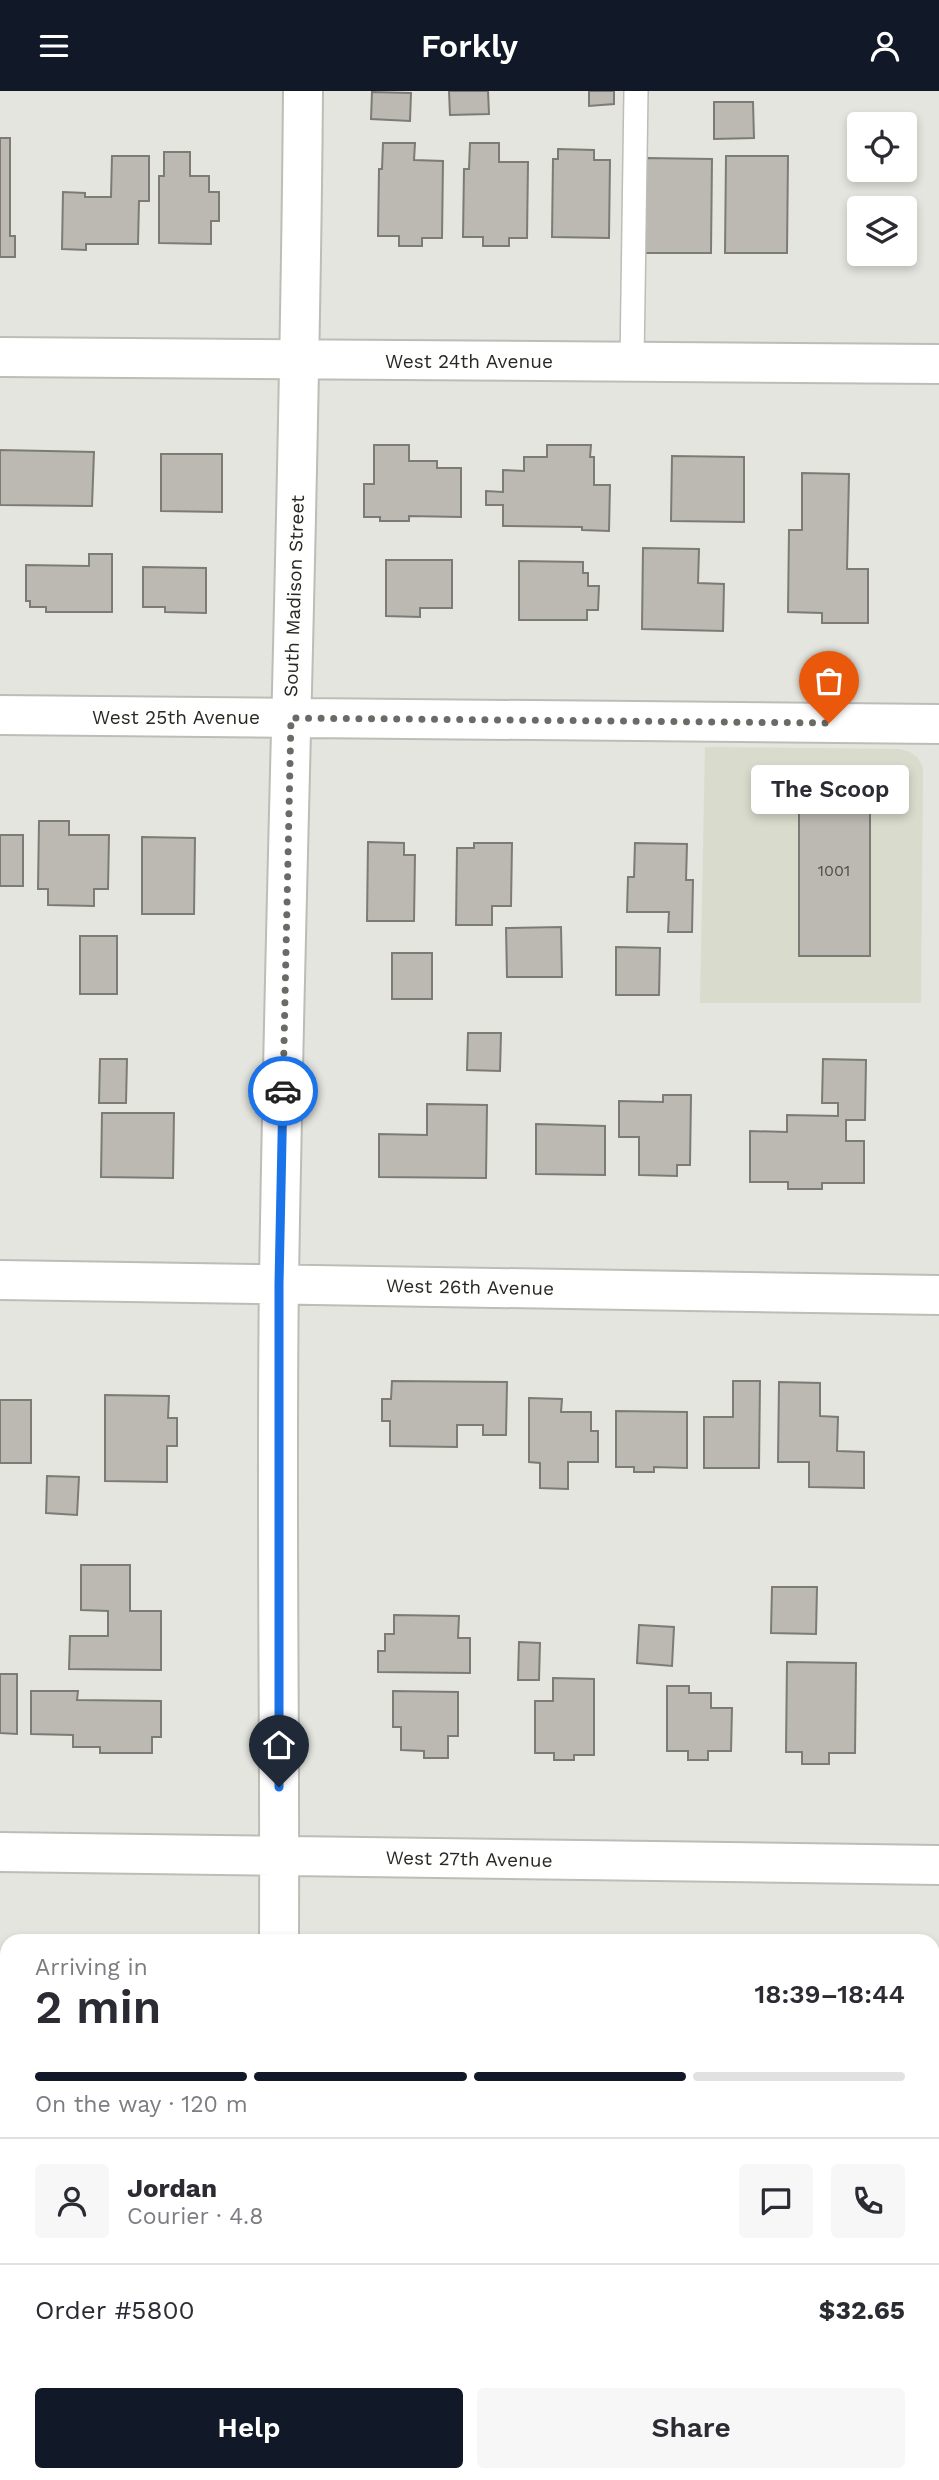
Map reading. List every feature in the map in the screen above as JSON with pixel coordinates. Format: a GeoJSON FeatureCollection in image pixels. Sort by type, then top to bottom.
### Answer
{"type":"FeatureCollection","features":[{"type":"Feature","properties":{"kind":"street","name":"South Madison Street"},"geometry":{"type":"LineString","coordinates":[[279,1934],[279,1284],[301,360],[303,91]]}},
{"type":"Feature","properties":{"kind":"street","name":"West 24th Avenue"},"geometry":{"type":"LineString","coordinates":[[0,357],[939,364]]}},
{"type":"Feature","properties":{"kind":"street","name":"West 25th Avenue"},"geometry":{"type":"LineString","coordinates":[[0,715],[939,724]]}},
{"type":"Feature","properties":{"kind":"street","name":"West 26th Avenue"},"geometry":{"type":"LineString","coordinates":[[0,1280],[939,1294]]}},
{"type":"Feature","properties":{"kind":"street","name":"West 27th Avenue"},"geometry":{"type":"LineString","coordinates":[[0,1852],[939,1865]]}},
{"type":"Feature","properties":{"kind":"lane"},"geometry":{"type":"LineString","coordinates":[[632,362],[636,91]]}},
{"type":"Feature","properties":{"kind":"shaded area"},"geometry":{"type":"Polygon","coordinates":[[[705,747],[900,749],[918,758],[923,768],[921,1003],[700,1003],[705,747]]]}},
{"type":"Feature","properties":{"kind":"building"},"geometry":{"type":"Polygon","coordinates":[[[449,91],[488,91],[489,114],[450,115],[449,91]]]}},
{"type":"Feature","properties":{"kind":"building"},"geometry":{"type":"Polygon","coordinates":[[[589,91],[614,91],[614,104],[589,106],[589,91]]]}},
{"type":"Feature","properties":{"kind":"building"},"geometry":{"type":"Polygon","coordinates":[[[372,92],[411,93],[410,121],[371,119],[372,92]]]}},
{"type":"Feature","properties":{"kind":"building"},"geometry":{"type":"Polygon","coordinates":[[[714,102],[753,102],[754,138],[714,139],[714,102]]]}},
{"type":"Feature","properties":{"kind":"building"},"geometry":{"type":"Polygon","coordinates":[[[0,138],[10,138],[10,236],[15,236],[15,257],[0,257],[0,138]]]}},
{"type":"Feature","properties":{"kind":"building"},"geometry":{"type":"Polygon","coordinates":[[[383,143],[415,143],[414,160],[443,161],[442,238],[422,238],[422,246],[399,246],[399,236],[378,236],[379,169],[382,169],[383,143]]]}},
{"type":"Feature","properties":{"kind":"building"},"geometry":{"type":"Polygon","coordinates":[[[470,143],[499,143],[499,162],[528,162],[527,238],[509,238],[509,246],[483,246],[483,237],[463,237],[464,169],[469,169],[470,143]]]}},
{"type":"Feature","properties":{"kind":"building"},"geometry":{"type":"Polygon","coordinates":[[[558,149],[594,150],[594,160],[610,160],[609,238],[552,237],[553,159],[558,159],[558,149]]]}},
{"type":"Feature","properties":{"kind":"building"},"geometry":{"type":"Polygon","coordinates":[[[164,152],[190,152],[190,176],[209,176],[209,192],[219,192],[219,221],[211,221],[211,244],[159,243],[159,176],[164,176],[164,152]]]}},
{"type":"Feature","properties":{"kind":"building"},"geometry":{"type":"Polygon","coordinates":[[[112,156],[149,156],[149,201],[139,201],[138,244],[86,244],[86,250],[62,249],[63,192],[85,193],[85,197],[111,197],[112,156]]]}},
{"type":"Feature","properties":{"kind":"building"},"geometry":{"type":"Polygon","coordinates":[[[726,156],[788,156],[787,253],[725,253],[726,156]]]}},
{"type":"Feature","properties":{"kind":"building"},"geometry":{"type":"Polygon","coordinates":[[[646,158],[712,159],[711,253],[645,253],[646,158]]]}},
{"type":"Feature","properties":{"kind":"building"},"geometry":{"type":"Polygon","coordinates":[[[374,445],[409,445],[409,461],[437,461],[437,468],[461,468],[461,517],[409,516],[409,521],[380,521],[380,517],[364,517],[364,484],[374,484],[374,445]]]}},
{"type":"Feature","properties":{"kind":"building"},"geometry":{"type":"Polygon","coordinates":[[[547,445],[591,445],[594,485],[610,485],[609,531],[582,530],[582,527],[503,526],[503,505],[486,505],[486,491],[503,492],[503,470],[524,471],[524,457],[547,457],[547,445]]]}},
{"type":"Feature","properties":{"kind":"building"},"geometry":{"type":"Polygon","coordinates":[[[0,450],[94,452],[92,506],[0,505],[0,450]]]}},
{"type":"Feature","properties":{"kind":"building"},"geometry":{"type":"Polygon","coordinates":[[[161,454],[222,454],[222,512],[161,511],[161,454]]]}},
{"type":"Feature","properties":{"kind":"building"},"geometry":{"type":"Polygon","coordinates":[[[672,456],[744,457],[744,522],[671,521],[672,456]]]}},
{"type":"Feature","properties":{"kind":"building"},"geometry":{"type":"Polygon","coordinates":[[[802,473],[849,474],[847,569],[868,569],[868,623],[822,623],[822,613],[788,612],[789,530],[802,530],[802,473]]]}},
{"type":"Feature","properties":{"kind":"building"},"geometry":{"type":"Polygon","coordinates":[[[643,548],[699,549],[698,583],[724,584],[723,631],[642,629],[643,548]]]}},
{"type":"Feature","properties":{"kind":"building"},"geometry":{"type":"Polygon","coordinates":[[[89,554],[112,554],[112,612],[46,612],[46,607],[30,607],[30,601],[26,601],[26,565],[89,566],[89,554]]]}},
{"type":"Feature","properties":{"kind":"building"},"geometry":{"type":"Polygon","coordinates":[[[386,560],[452,560],[452,608],[420,608],[420,617],[386,616],[386,560]]]}},
{"type":"Feature","properties":{"kind":"building"},"geometry":{"type":"Polygon","coordinates":[[[519,561],[583,562],[583,573],[588,573],[588,586],[599,586],[598,610],[587,610],[587,620],[519,620],[519,561]]]}},
{"type":"Feature","properties":{"kind":"building"},"geometry":{"type":"Polygon","coordinates":[[[143,567],[206,568],[206,613],[165,612],[165,607],[143,607],[143,567]]]}},
{"type":"Feature","properties":{"kind":"building"},"geometry":{"type":"Polygon","coordinates":[[[799,783],[870,783],[870,956],[799,956],[799,783]]]}},
{"type":"Feature","properties":{"kind":"building"},"geometry":{"type":"Polygon","coordinates":[[[39,821],[69,821],[69,835],[109,835],[108,889],[94,889],[94,906],[48,905],[48,889],[38,889],[39,821]]]}},
{"type":"Feature","properties":{"kind":"building"},"geometry":{"type":"Polygon","coordinates":[[[0,835],[23,835],[23,886],[0,886],[0,835]]]}},
{"type":"Feature","properties":{"kind":"building"},"geometry":{"type":"Polygon","coordinates":[[[142,837],[195,838],[194,914],[142,914],[142,837]]]}},
{"type":"Feature","properties":{"kind":"building"},"geometry":{"type":"Polygon","coordinates":[[[368,842],[404,843],[404,855],[415,855],[414,921],[367,921],[368,842]]]}},
{"type":"Feature","properties":{"kind":"building"},"geometry":{"type":"Polygon","coordinates":[[[474,843],[512,843],[511,906],[492,906],[492,925],[456,925],[457,848],[474,848],[474,843]]]}},
{"type":"Feature","properties":{"kind":"building"},"geometry":{"type":"Polygon","coordinates":[[[635,843],[687,844],[686,880],[693,880],[692,932],[668,932],[669,912],[627,912],[628,877],[634,877],[635,843]]]}},
{"type":"Feature","properties":{"kind":"building"},"geometry":{"type":"Polygon","coordinates":[[[561,927],[562,977],[507,977],[506,928],[561,927]]]}},
{"type":"Feature","properties":{"kind":"building"},"geometry":{"type":"Polygon","coordinates":[[[80,936],[117,936],[117,994],[80,994],[80,936]]]}},
{"type":"Feature","properties":{"kind":"building"},"geometry":{"type":"Polygon","coordinates":[[[616,947],[660,948],[659,995],[616,995],[616,947]]]}},
{"type":"Feature","properties":{"kind":"building"},"geometry":{"type":"Polygon","coordinates":[[[392,953],[432,953],[432,999],[392,999],[392,953]]]}},
{"type":"Feature","properties":{"kind":"building"},"geometry":{"type":"Polygon","coordinates":[[[468,1033],[501,1033],[500,1071],[467,1070],[468,1033]]]}},
{"type":"Feature","properties":{"kind":"building"},"geometry":{"type":"Polygon","coordinates":[[[100,1059],[127,1059],[126,1103],[99,1103],[100,1059]]]}},
{"type":"Feature","properties":{"kind":"building"},"geometry":{"type":"Polygon","coordinates":[[[823,1059],[866,1060],[865,1120],[846,1120],[846,1141],[864,1141],[864,1183],[822,1183],[822,1189],[788,1189],[788,1182],[750,1182],[750,1131],[787,1132],[787,1115],[838,1116],[838,1103],[822,1103],[823,1059]]]}},
{"type":"Feature","properties":{"kind":"building"},"geometry":{"type":"Polygon","coordinates":[[[663,1095],[691,1095],[690,1165],[677,1165],[677,1176],[639,1175],[639,1137],[619,1137],[619,1101],[663,1102],[663,1095]]]}},
{"type":"Feature","properties":{"kind":"building"},"geometry":{"type":"Polygon","coordinates":[[[427,1104],[487,1105],[486,1178],[379,1177],[379,1134],[427,1135],[427,1104]]]}},
{"type":"Feature","properties":{"kind":"building"},"geometry":{"type":"Polygon","coordinates":[[[102,1113],[174,1113],[173,1178],[101,1177],[102,1113]]]}},
{"type":"Feature","properties":{"kind":"building"},"geometry":{"type":"Polygon","coordinates":[[[536,1124],[605,1126],[605,1175],[536,1174],[536,1124]]]}},
{"type":"Feature","properties":{"kind":"building"},"geometry":{"type":"Polygon","coordinates":[[[392,1381],[507,1382],[506,1435],[483,1435],[483,1425],[457,1425],[457,1447],[390,1446],[390,1421],[382,1421],[382,1399],[391,1399],[392,1381]]]}},
{"type":"Feature","properties":{"kind":"building"},"geometry":{"type":"Polygon","coordinates":[[[733,1381],[760,1381],[759,1468],[704,1468],[704,1417],[733,1417],[733,1381]]]}},
{"type":"Feature","properties":{"kind":"building"},"geometry":{"type":"Polygon","coordinates":[[[779,1382],[820,1383],[820,1416],[838,1417],[837,1451],[864,1452],[864,1488],[809,1487],[809,1462],[778,1462],[779,1382]]]}},
{"type":"Feature","properties":{"kind":"building"},"geometry":{"type":"Polygon","coordinates":[[[105,1395],[169,1396],[168,1418],[177,1418],[177,1446],[167,1446],[167,1482],[105,1481],[105,1395]]]}},
{"type":"Feature","properties":{"kind":"building"},"geometry":{"type":"Polygon","coordinates":[[[529,1398],[562,1399],[561,1412],[591,1412],[591,1431],[598,1431],[598,1462],[568,1462],[568,1489],[540,1488],[540,1463],[529,1462],[529,1398]]]}},
{"type":"Feature","properties":{"kind":"building"},"geometry":{"type":"Polygon","coordinates":[[[0,1400],[31,1400],[31,1463],[0,1463],[0,1400]]]}},
{"type":"Feature","properties":{"kind":"building"},"geometry":{"type":"Polygon","coordinates":[[[616,1411],[687,1412],[687,1468],[654,1467],[654,1472],[634,1472],[634,1467],[616,1467],[616,1411]]]}},
{"type":"Feature","properties":{"kind":"building"},"geometry":{"type":"Polygon","coordinates":[[[47,1476],[79,1477],[77,1515],[46,1513],[47,1476]]]}},
{"type":"Feature","properties":{"kind":"building"},"geometry":{"type":"Polygon","coordinates":[[[81,1565],[130,1565],[130,1611],[161,1611],[161,1670],[69,1669],[70,1636],[108,1636],[108,1611],[81,1610],[81,1565]]]}},
{"type":"Feature","properties":{"kind":"building"},"geometry":{"type":"Polygon","coordinates":[[[772,1587],[817,1587],[816,1634],[771,1633],[772,1587]]]}},
{"type":"Feature","properties":{"kind":"building"},"geometry":{"type":"Polygon","coordinates":[[[394,1615],[459,1616],[458,1638],[470,1638],[470,1673],[378,1672],[378,1651],[385,1651],[385,1634],[394,1634],[394,1615]]]}},
{"type":"Feature","properties":{"kind":"building"},"geometry":{"type":"Polygon","coordinates":[[[639,1625],[674,1627],[672,1666],[637,1663],[639,1625]]]}},
{"type":"Feature","properties":{"kind":"building"},"geometry":{"type":"Polygon","coordinates":[[[519,1642],[540,1643],[539,1680],[518,1680],[519,1642]]]}},
{"type":"Feature","properties":{"kind":"building"},"geometry":{"type":"Polygon","coordinates":[[[787,1662],[856,1663],[855,1753],[829,1753],[829,1764],[802,1764],[802,1752],[786,1752],[787,1662]]]}},
{"type":"Feature","properties":{"kind":"building"},"geometry":{"type":"Polygon","coordinates":[[[0,1674],[17,1674],[17,1734],[0,1733],[0,1674]]]}},
{"type":"Feature","properties":{"kind":"building"},"geometry":{"type":"Polygon","coordinates":[[[553,1678],[594,1679],[594,1755],[574,1755],[574,1760],[554,1760],[554,1753],[535,1753],[535,1701],[553,1701],[553,1678]]]}},
{"type":"Feature","properties":{"kind":"building"},"geometry":{"type":"Polygon","coordinates":[[[667,1686],[689,1686],[689,1693],[711,1693],[711,1708],[732,1708],[731,1751],[708,1751],[708,1760],[688,1760],[688,1751],[667,1751],[667,1686]]]}},
{"type":"Feature","properties":{"kind":"building"},"geometry":{"type":"Polygon","coordinates":[[[31,1691],[78,1691],[77,1700],[161,1701],[161,1737],[152,1737],[152,1753],[100,1753],[100,1747],[73,1747],[73,1735],[31,1734],[31,1691]]]}},
{"type":"Feature","properties":{"kind":"building"},"geometry":{"type":"Polygon","coordinates":[[[393,1691],[458,1692],[458,1736],[448,1736],[448,1758],[424,1758],[424,1751],[401,1750],[401,1727],[393,1727],[393,1691]]]}},
{"type":"Feature","properties":{"kind":"way so far"},"geometry":{"type":"LineString","coordinates":[[283,1091],[291,718],[829,723]]}},
{"type":"Feature","properties":{"kind":"place","name":"The Scoop"},"geometry":{"type":"Point","coordinates":[829,723]}},
{"type":"Feature","properties":{"kind":"route"},"geometry":{"type":"LineString","coordinates":[[279,1787],[279,1284],[283,1091]]}}]}
